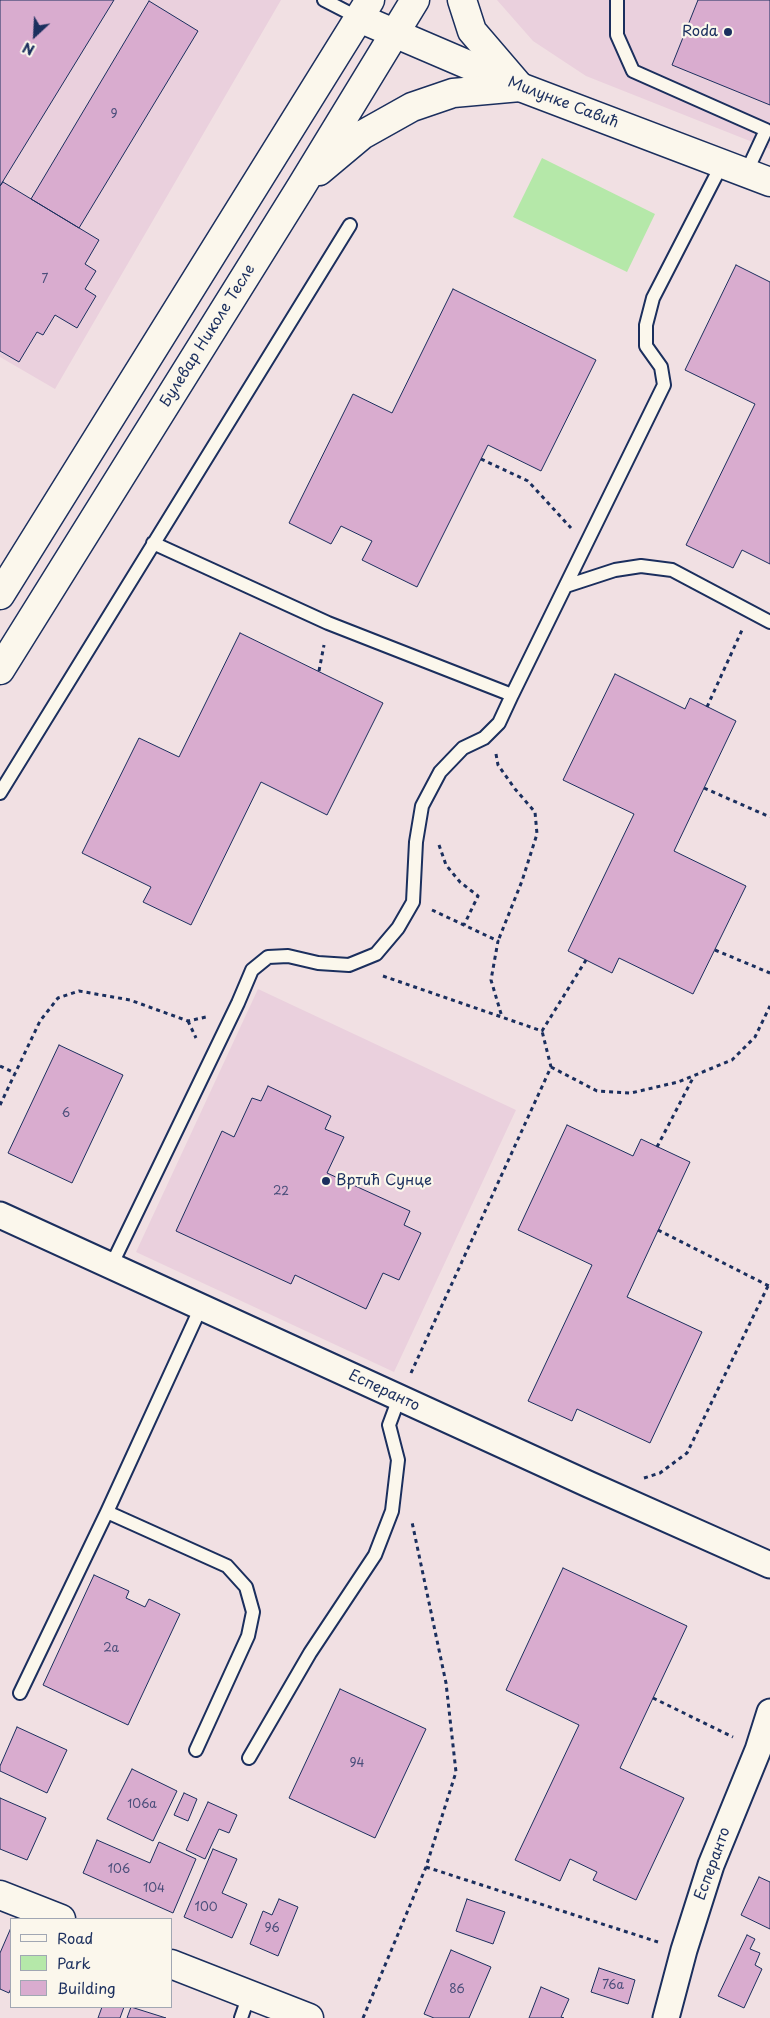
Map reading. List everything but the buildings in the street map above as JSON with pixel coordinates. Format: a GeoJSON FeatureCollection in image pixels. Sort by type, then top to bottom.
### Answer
{"type":"FeatureCollection","features":[{"type":"Feature","properties":{"kind":"main road","name":"Булевар Николе Тесле"},"geometry":{"type":"LineString","coordinates":[[0,670],[301,187],[415,0]]}},
{"type":"Feature","properties":{"kind":"main road"},"geometry":{"type":"LineString","coordinates":[[462,0],[472,31],[520,87]]}},
{"type":"Feature","properties":{"kind":"main road","name":"Милунке Савић"},"geometry":{"type":"LineString","coordinates":[[364,9],[395,34],[520,87],[746,173]]}},
{"type":"Feature","properties":{"kind":"main road"},"geometry":{"type":"LineString","coordinates":[[0,595],[364,9]]}},
{"type":"Feature","properties":{"kind":"main road"},"geometry":{"type":"LineString","coordinates":[[301,187],[362,135],[412,107],[453,93],[520,87]]}},
{"type":"Feature","properties":{"kind":"main road"},"geometry":{"type":"LineString","coordinates":[[0,1894],[59,1918]]}},
{"type":"Feature","properties":{"kind":"main road"},"geometry":{"type":"LineString","coordinates":[[172,1965],[245,2007],[309,2018]]}},
{"type":"Feature","properties":{"kind":"street","name":"Есперанто"},"geometry":{"type":"LineString","coordinates":[[0,1215],[770,1565]]}},
{"type":"Feature","properties":{"kind":"street","name":"Есперанто"},"geometry":{"type":"LineString","coordinates":[[666,2018],[684,1950],[711,1865],[758,1750],[770,1712]]}},
{"type":"Feature","properties":{"kind":"lane"},"geometry":{"type":"LineString","coordinates":[[324,0],[364,9]]}},
{"type":"Feature","properties":{"kind":"lane"},"geometry":{"type":"LineString","coordinates":[[111,1266],[238,1003],[252,970],[268,957],[288,956],[318,963],[349,964],[376,954],[398,928],[413,902],[416,842],[422,806],[440,772],[463,748],[484,738],[499,723],[664,385],[661,368],[646,346],[646,325],[652,298],[746,173],[766,130],[633,71],[617,35],[617,0]]}},
{"type":"Feature","properties":{"kind":"lane"},"geometry":{"type":"LineString","coordinates":[[0,792],[350,225]]}},
{"type":"Feature","properties":{"kind":"lane"},"geometry":{"type":"LineString","coordinates":[[153,544],[328,623],[512,695]]}},
{"type":"Feature","properties":{"kind":"lane"},"geometry":{"type":"LineString","coordinates":[[566,586],[614,570],[641,566],[672,570],[770,622]]}},
{"type":"Feature","properties":{"kind":"lane"},"geometry":{"type":"LineString","coordinates":[[20,1693],[107,1512],[201,1307]]}},
{"type":"Feature","properties":{"kind":"lane"},"geometry":{"type":"LineString","coordinates":[[249,1758],[310,1653],[375,1555],[392,1511],[398,1460],[389,1425],[399,1398]]}},
{"type":"Feature","properties":{"kind":"lane"},"geometry":{"type":"LineString","coordinates":[[107,1512],[227,1566],[246,1588],[253,1612],[248,1636],[196,1750]]}},
{"type":"Feature","properties":{"kind":"path"},"geometry":{"type":"LineString","coordinates":[[480,459],[528,481],[586,544]]}},
{"type":"Feature","properties":{"kind":"path"},"geometry":{"type":"LineString","coordinates":[[707,707],[751,612]]}},
{"type":"Feature","properties":{"kind":"path"},"geometry":{"type":"LineString","coordinates":[[499,723],[495,746],[498,765],[535,812],[537,834],[522,881],[498,941],[492,980],[502,1018]]}},
{"type":"Feature","properties":{"kind":"path"},"geometry":{"type":"LineString","coordinates":[[704,788],[770,817]]}},
{"type":"Feature","properties":{"kind":"path"},"geometry":{"type":"LineString","coordinates":[[437,840],[446,865],[460,882],[478,896],[464,925]]}},
{"type":"Feature","properties":{"kind":"path"},"geometry":{"type":"LineString","coordinates":[[413,902],[498,941]]}},
{"type":"Feature","properties":{"kind":"path"},"geometry":{"type":"LineString","coordinates":[[715,950],[770,973]]}},
{"type":"Feature","properties":{"kind":"path"},"geometry":{"type":"LineString","coordinates":[[399,1398],[551,1067],[542,1031],[586,960]]}},
{"type":"Feature","properties":{"kind":"path"},"geometry":{"type":"LineString","coordinates":[[349,964],[542,1031]]}},
{"type":"Feature","properties":{"kind":"path"},"geometry":{"type":"LineString","coordinates":[[0,1105],[40,1021],[58,998],[79,991],[130,1000],[188,1021],[214,1015],[238,1003]]}},
{"type":"Feature","properties":{"kind":"path"},"geometry":{"type":"LineString","coordinates":[[551,1067],[597,1091],[631,1093],[678,1082],[732,1060],[755,1038],[770,1006]]}},
{"type":"Feature","properties":{"kind":"path"},"geometry":{"type":"LineString","coordinates":[[0,1066],[16,1073]]}},
{"type":"Feature","properties":{"kind":"path"},"geometry":{"type":"LineString","coordinates":[[657,1147],[695,1075]]}},
{"type":"Feature","properties":{"kind":"path"},"geometry":{"type":"LineString","coordinates":[[643,1479],[660,1473],[687,1453],[769,1286],[658,1230]]}},
{"type":"Feature","properties":{"kind":"path"},"geometry":{"type":"LineString","coordinates":[[363,2018],[426,1866],[456,1772],[446,1683],[411,1518]]}},
{"type":"Feature","properties":{"kind":"path"},"geometry":{"type":"LineString","coordinates":[[653,1698],[758,1750]]}},
{"type":"Feature","properties":{"kind":"path"},"geometry":{"type":"LineString","coordinates":[[426,1866],[684,1950]]}},
{"type":"Feature","properties":{"kind":"shaded area"},"geometry":{"type":"Polygon","coordinates":[[[0,0],[281,0],[55,389],[0,357],[0,0]]]}},
{"type":"Feature","properties":{"kind":"shaded area"},"geometry":{"type":"Polygon","coordinates":[[[497,0],[770,0],[770,149],[586,76],[533,41],[497,0]]]}},
{"type":"Feature","properties":{"kind":"shaded area","name":"Вртић Сунце"},"geometry":{"type":"Polygon","coordinates":[[[258,989],[516,1110],[394,1372],[136,1252],[258,989]]]}},
{"type":"Feature","properties":{"kind":"green space"},"geometry":{"type":"Polygon","coordinates":[[[542,158],[655,214],[627,272],[513,217],[542,158]]]}},
{"type":"Feature","properties":{"kind":"place","name":"Roda"},"geometry":{"type":"Point","coordinates":[728,32]}},
{"type":"Feature","properties":{"kind":"place","name":"Вртић Сунце"},"geometry":{"type":"Point","coordinates":[326,1181]}}]}
